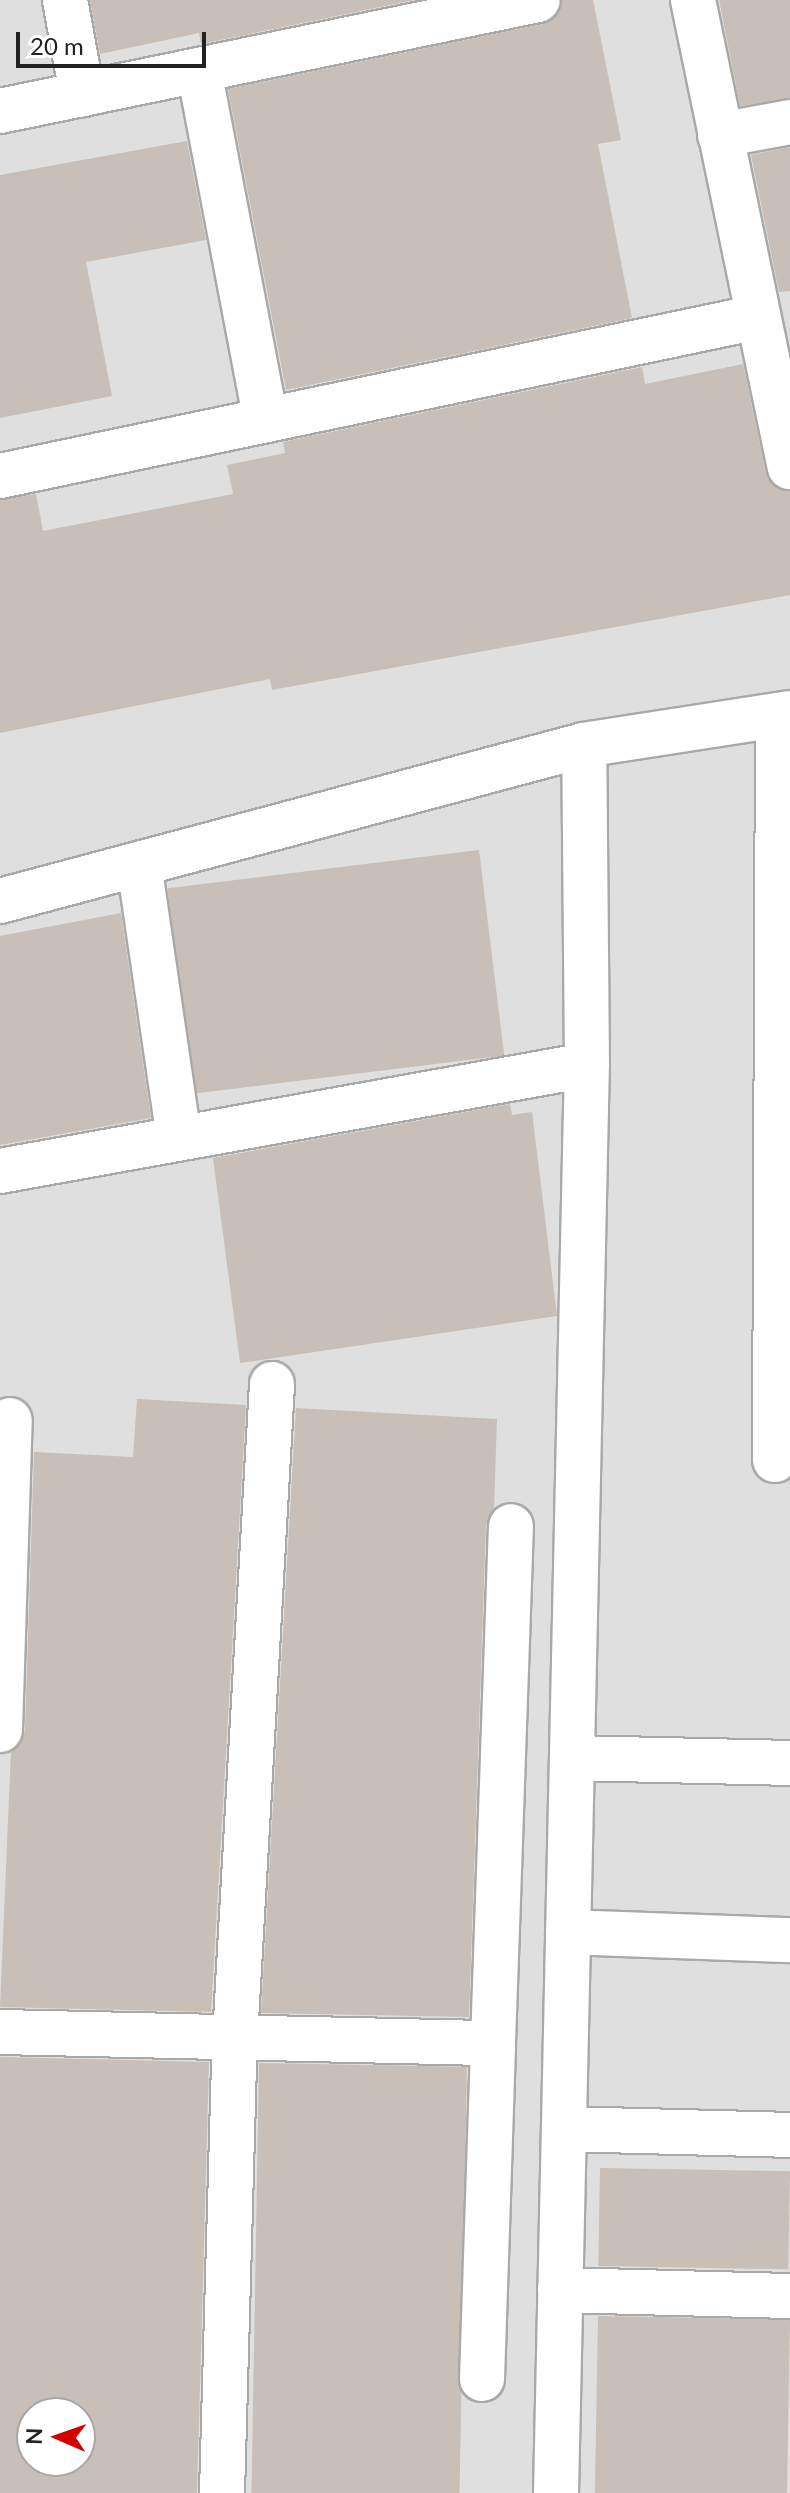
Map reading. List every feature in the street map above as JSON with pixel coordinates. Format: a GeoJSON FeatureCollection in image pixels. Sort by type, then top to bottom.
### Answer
{"type":"FeatureCollection","features":[{"type":"Feature","properties":{"kind":"street"},"geometry":{"type":"LineString","coordinates":[[65,0],[82,94]]}},
{"type":"Feature","properties":{"kind":"street"},"geometry":{"type":"LineString","coordinates":[[0,111],[199,70],[365,18],[538,0]]}},
{"type":"Feature","properties":{"kind":"street"},"geometry":{"type":"LineString","coordinates":[[693,0],[788,451]]}},
{"type":"Feature","properties":{"kind":"street"},"geometry":{"type":"LineString","coordinates":[[199,70],[266,420]]}},
{"type":"Feature","properties":{"kind":"street"},"geometry":{"type":"LineString","coordinates":[[720,135],[790,122]]}},
{"type":"Feature","properties":{"kind":"street"},"geometry":{"type":"LineString","coordinates":[[0,476],[758,317]]}},
{"type":"Feature","properties":{"kind":"street"},"geometry":{"type":"LineString","coordinates":[[0,901],[584,745],[784,714],[775,1460]]}},
{"type":"Feature","properties":{"kind":"street"},"geometry":{"type":"LineString","coordinates":[[556,2493],[587,1065],[584,745]]}},
{"type":"Feature","properties":{"kind":"street"},"geometry":{"type":"LineString","coordinates":[[139,864],[179,1138]]}},
{"type":"Feature","properties":{"kind":"street"},"geometry":{"type":"LineString","coordinates":[[0,1171],[587,1065]]}},
{"type":"Feature","properties":{"kind":"street"},"geometry":{"type":"LineString","coordinates":[[222,2493],[235,2038],[272,1384]]}},
{"type":"Feature","properties":{"kind":"street"},"geometry":{"type":"LineString","coordinates":[[0,1730],[10,1420]]}},
{"type":"Feature","properties":{"kind":"street"},"geometry":{"type":"LineString","coordinates":[[482,2379],[511,1526]]}},
{"type":"Feature","properties":{"kind":"street"},"geometry":{"type":"LineString","coordinates":[[572,1758],[790,1763]]}},
{"type":"Feature","properties":{"kind":"street"},"geometry":{"type":"LineString","coordinates":[[568,1932],[790,1940]]}},
{"type":"Feature","properties":{"kind":"street"},"geometry":{"type":"LineString","coordinates":[[0,2032],[493,2043]]}},
{"type":"Feature","properties":{"kind":"street"},"geometry":{"type":"LineString","coordinates":[[564,2129],[790,2135]]}},
{"type":"Feature","properties":{"kind":"street"},"geometry":{"type":"LineString","coordinates":[[560,2290],[790,2296]]}},
{"type":"Feature","properties":{"kind":"shaded area"},"geometry":{"type":"Polygon","coordinates":[[[0,0],[790,0],[790,2493],[0,2493],[0,0]]]}},
{"type":"Feature","properties":{"kind":"building"},"geometry":{"type":"Polygon","coordinates":[[[90,0],[414,0],[201,44],[199,33],[100,54],[90,0]]]}},
{"type":"Feature","properties":{"kind":"building"},"geometry":{"type":"Polygon","coordinates":[[[562,0],[593,0],[621,140],[598,144],[632,318],[286,390],[228,89],[543,24],[562,0]]]}},
{"type":"Feature","properties":{"kind":"building"},"geometry":{"type":"Polygon","coordinates":[[[719,0],[790,0],[790,98],[740,106],[719,0]]]}},
{"type":"Feature","properties":{"kind":"building"},"geometry":{"type":"Polygon","coordinates":[[[187,141],[206,240],[86,262],[112,396],[0,418],[0,175],[187,141]]]}},
{"type":"Feature","properties":{"kind":"building"},"geometry":{"type":"Polygon","coordinates":[[[790,147],[790,291],[779,292],[751,155],[790,147]]]}},
{"type":"Feature","properties":{"kind":"building"},"geometry":{"type":"Polygon","coordinates":[[[743,364],[766,473],[790,491],[790,595],[272,690],[270,679],[0,733],[0,500],[36,494],[43,531],[233,494],[227,465],[285,453],[283,442],[642,367],[645,384],[743,364]]]}},
{"type":"Feature","properties":{"kind":"building"},"geometry":{"type":"Polygon","coordinates":[[[479,850],[504,1055],[193,1094],[167,888],[479,850]]]}},
{"type":"Feature","properties":{"kind":"building"},"geometry":{"type":"Polygon","coordinates":[[[121,913],[151,1118],[0,1145],[0,936],[121,913]]]}},
{"type":"Feature","properties":{"kind":"building"},"geometry":{"type":"Polygon","coordinates":[[[510,1104],[512,1115],[532,1112],[557,1316],[240,1363],[213,1158],[510,1104]]]}},
{"type":"Feature","properties":{"kind":"building"},"geometry":{"type":"Polygon","coordinates":[[[137,1399],[246,1405],[211,2012],[0,2007],[11,1752],[25,1731],[34,1452],[133,1457],[137,1399]]]}},
{"type":"Feature","properties":{"kind":"building"},"geometry":{"type":"Polygon","coordinates":[[[296,1408],[497,1419],[494,1508],[486,1525],[469,2017],[261,2013],[296,1408]]]}},
{"type":"Feature","properties":{"kind":"building"},"geometry":{"type":"Polygon","coordinates":[[[0,2057],[209,2062],[197,2493],[0,2493],[0,2057]]]}},
{"type":"Feature","properties":{"kind":"building"},"geometry":{"type":"Polygon","coordinates":[[[259,2063],[467,2067],[460,2493],[251,2493],[259,2063]]]}},
{"type":"Feature","properties":{"kind":"building"},"geometry":{"type":"Polygon","coordinates":[[[600,2168],[790,2171],[788,2269],[598,2266],[600,2168]]]}},
{"type":"Feature","properties":{"kind":"building"},"geometry":{"type":"Polygon","coordinates":[[[598,2316],[790,2319],[787,2493],[595,2493],[598,2316]]]}}]}
